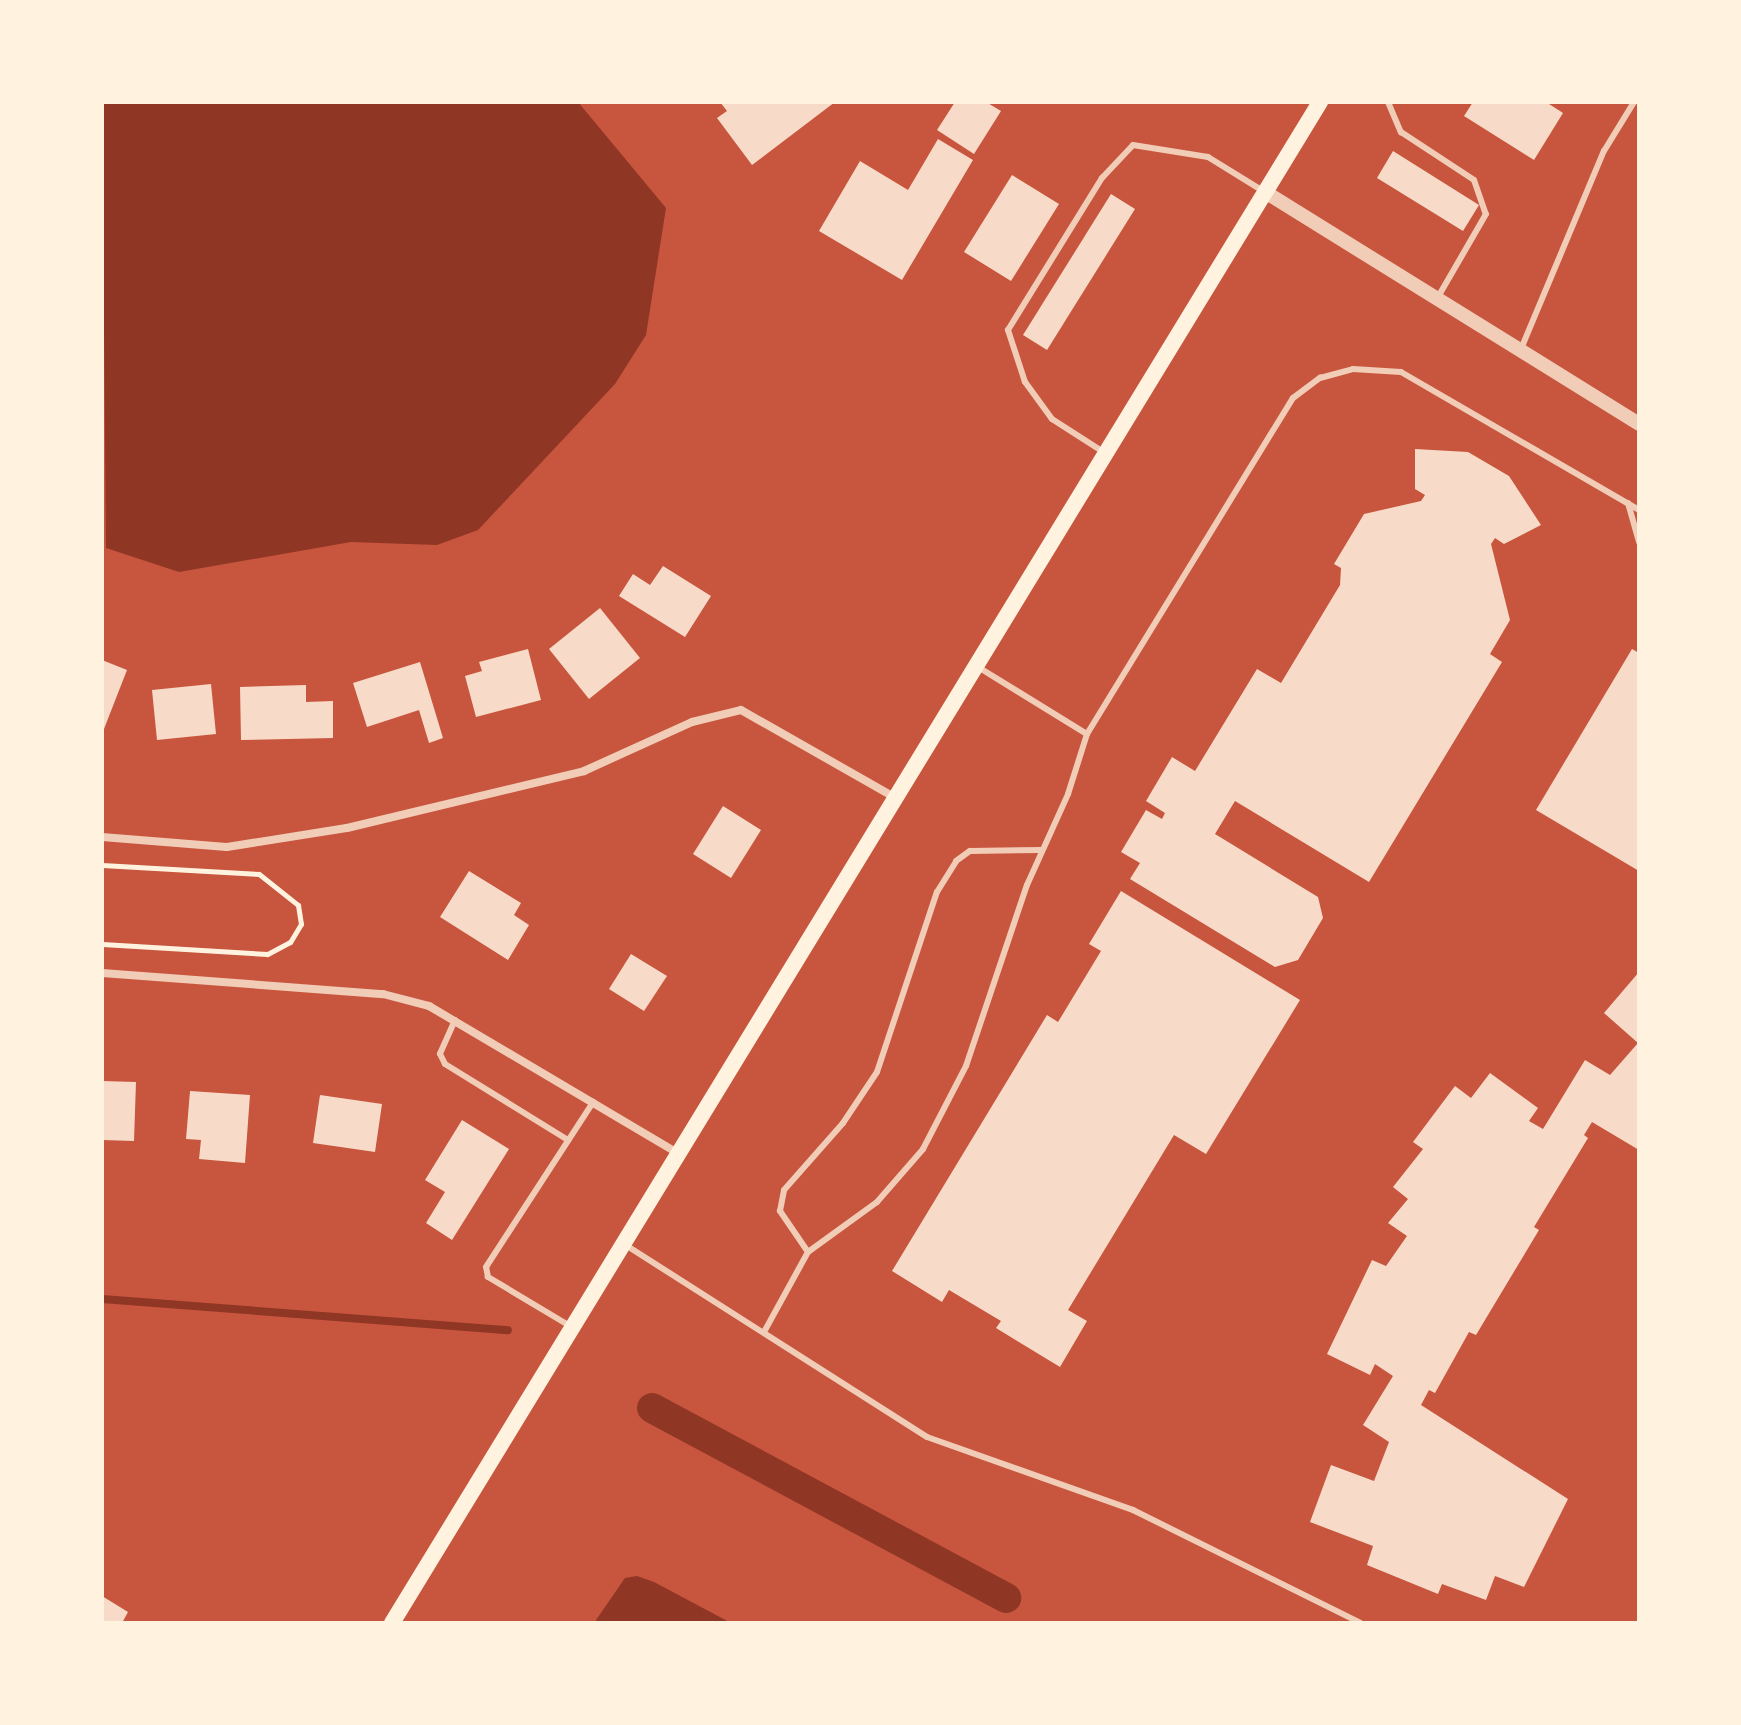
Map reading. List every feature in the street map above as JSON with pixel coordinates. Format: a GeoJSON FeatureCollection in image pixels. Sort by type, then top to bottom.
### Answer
{"type":"FeatureCollection","features":[{"type":"Feature","properties":{"kind":"main road"},"geometry":{"type":"LineString","coordinates":[[392,1623],[1320,102]]}},
{"type":"Feature","properties":{"kind":"street"},"geometry":{"type":"LineString","coordinates":[[1265,192],[1639,424]]}},
{"type":"Feature","properties":{"kind":"street"},"geometry":{"type":"LineString","coordinates":[[102,837],[227,847],[347,828],[584,771],[692,722],[741,710],[894,797]]}},
{"type":"Feature","properties":{"kind":"street"},"geometry":{"type":"LineString","coordinates":[[102,973],[383,994],[455,1020],[679,1153]]}},
{"type":"Feature","properties":{"kind":"lane"},"geometry":{"type":"LineString","coordinates":[[1388,102],[1401,132],[1474,180],[1486,214],[1437,299]]}},
{"type":"Feature","properties":{"kind":"lane"},"geometry":{"type":"LineString","coordinates":[[1520,351],[1604,151],[1634,102]]}},
{"type":"Feature","properties":{"kind":"lane"},"geometry":{"type":"LineString","coordinates":[[1105,453],[1052,419],[1025,382],[1008,330],[1102,178],[1133,145],[1179,149],[1223,165],[1265,192]]}},
{"type":"Feature","properties":{"kind":"lane"},"geometry":{"type":"LineString","coordinates":[[764,1332],[808,1252],[877,1202],[923,1149],[966,1066],[1042,850],[1087,734],[1269,432],[1293,398],[1320,378],[1353,369],[1401,372],[1639,510]]}},
{"type":"Feature","properties":{"kind":"lane"},"geometry":{"type":"LineString","coordinates":[[1628,503],[1639,542]]}},
{"type":"Feature","properties":{"kind":"lane"},"geometry":{"type":"LineString","coordinates":[[975,665],[1087,734]]}},
{"type":"Feature","properties":{"kind":"lane"},"geometry":{"type":"LineString","coordinates":[[808,1252],[780,1211],[784,1190],[843,1123],[877,1072],[937,892],[956,861],[970,851],[1042,850]]}},
{"type":"Feature","properties":{"kind":"lane"},"geometry":{"type":"LineString","coordinates":[[455,1020],[440,1054],[445,1064],[568,1140]]}},
{"type":"Feature","properties":{"kind":"lane"},"geometry":{"type":"LineString","coordinates":[[573,1328],[488,1277],[486,1267],[593,1102]]}},
{"type":"Feature","properties":{"kind":"lane"},"geometry":{"type":"LineString","coordinates":[[624,1244],[927,1437],[1133,1510],[1361,1623]]}},
{"type":"Feature","properties":{"kind":"path"},"geometry":{"type":"LineString","coordinates":[[102,865],[259,874],[298,905],[301,924],[290,942],[267,954],[102,944]]}},
{"type":"Feature","properties":{"kind":"shaded area"},"geometry":{"type":"Polygon","coordinates":[[[102,102],[578,102],[666,208],[646,335],[615,384],[478,530],[437,545],[351,542],[179,572],[106,548],[102,102]]]}},
{"type":"Feature","properties":{"kind":"shaded area"},"geometry":{"type":"Polygon","coordinates":[[[637,1576],[731,1623],[594,1623],[625,1578],[637,1576]]]}},
{"type":"Feature","properties":{"kind":"building"},"geometry":{"type":"Polygon","coordinates":[[[720,102],[835,102],[752,165],[717,118],[727,111],[720,102]]]}},
{"type":"Feature","properties":{"kind":"building"},"geometry":{"type":"Polygon","coordinates":[[[955,102],[986,102],[1001,111],[974,154],[937,130],[955,102]]]}},
{"type":"Feature","properties":{"kind":"building"},"geometry":{"type":"Polygon","coordinates":[[[1473,102],[1546,102],[1563,113],[1534,160],[1464,116],[1473,102]]]}},
{"type":"Feature","properties":{"kind":"building"},"geometry":{"type":"Polygon","coordinates":[[[938,139],[973,160],[902,280],[819,231],[860,161],[908,190],[938,139]]]}},
{"type":"Feature","properties":{"kind":"building"},"geometry":{"type":"Polygon","coordinates":[[[1393,151],[1479,205],[1463,231],[1377,178],[1393,151]]]}},
{"type":"Feature","properties":{"kind":"building"},"geometry":{"type":"Polygon","coordinates":[[[1012,175],[1059,204],[1011,281],[964,252],[1012,175]]]}},
{"type":"Feature","properties":{"kind":"building"},"geometry":{"type":"Polygon","coordinates":[[[1111,194],[1135,209],[1047,350],[1023,335],[1111,194]]]}},
{"type":"Feature","properties":{"kind":"building"},"geometry":{"type":"Polygon","coordinates":[[[1415,449],[1468,452],[1509,476],[1541,525],[1504,544],[1495,538],[1491,544],[1510,620],[1490,654],[1502,662],[1369,882],[1235,801],[1215,834],[1318,897],[1323,918],[1298,960],[1275,967],[1130,879],[1140,863],[1121,852],[1146,810],[1162,819],[1165,813],[1146,801],[1172,757],[1195,771],[1257,669],[1281,683],[1340,585],[1341,568],[1334,564],[1364,514],[1421,501],[1425,495],[1415,489],[1415,449]]]}},
{"type":"Feature","properties":{"kind":"building"},"geometry":{"type":"Polygon","coordinates":[[[663,566],[711,596],[685,637],[619,596],[633,574],[650,585],[663,566]]]}},
{"type":"Feature","properties":{"kind":"building"},"geometry":{"type":"Polygon","coordinates":[[[600,608],[640,658],[589,699],[549,649],[600,608]]]}},
{"type":"Feature","properties":{"kind":"building"},"geometry":{"type":"Polygon","coordinates":[[[528,649],[541,700],[476,717],[465,676],[482,671],[479,662],[528,649]]]}},
{"type":"Feature","properties":{"kind":"building"},"geometry":{"type":"Polygon","coordinates":[[[1632,649],[1639,653],[1639,871],[1536,810],[1632,649]]]}},
{"type":"Feature","properties":{"kind":"building"},"geometry":{"type":"Polygon","coordinates":[[[102,660],[127,670],[102,734],[102,660]]]}},
{"type":"Feature","properties":{"kind":"building"},"geometry":{"type":"Polygon","coordinates":[[[420,662],[443,738],[429,743],[419,710],[367,727],[353,683],[420,662]]]}},
{"type":"Feature","properties":{"kind":"building"},"geometry":{"type":"Polygon","coordinates":[[[211,684],[216,734],[157,740],[152,690],[211,684]]]}},
{"type":"Feature","properties":{"kind":"building"},"geometry":{"type":"Polygon","coordinates":[[[306,685],[306,702],[333,701],[333,738],[241,740],[240,687],[306,685]]]}},
{"type":"Feature","properties":{"kind":"building"},"geometry":{"type":"Polygon","coordinates":[[[723,806],[761,830],[731,878],[693,854],[723,806]]]}},
{"type":"Feature","properties":{"kind":"building"},"geometry":{"type":"Polygon","coordinates":[[[469,871],[521,903],[514,915],[529,925],[508,960],[440,917],[469,871]]]}},
{"type":"Feature","properties":{"kind":"building"},"geometry":{"type":"Polygon","coordinates":[[[1121,891],[1300,1000],[1206,1154],[1174,1135],[1068,1310],[1087,1321],[1060,1367],[996,1328],[1001,1321],[949,1290],[942,1302],[892,1271],[1047,1015],[1058,1022],[1101,951],[1089,944],[1121,891]]]}},
{"type":"Feature","properties":{"kind":"building"},"geometry":{"type":"Polygon","coordinates":[[[631,954],[667,976],[644,1011],[609,989],[631,954]]]}},
{"type":"Feature","properties":{"kind":"building"},"geometry":{"type":"Polygon","coordinates":[[[1639,972],[1639,1150],[1592,1122],[1584,1135],[1588,1138],[1534,1227],[1539,1230],[1476,1335],[1469,1332],[1435,1393],[1429,1390],[1421,1405],[1568,1499],[1524,1587],[1495,1576],[1486,1600],[1442,1584],[1438,1594],[1367,1565],[1373,1546],[1310,1522],[1331,1465],[1374,1481],[1389,1442],[1363,1425],[1393,1376],[1375,1364],[1370,1375],[1327,1354],[1372,1260],[1386,1266],[1407,1236],[1388,1223],[1408,1199],[1393,1187],[1423,1149],[1413,1142],[1455,1086],[1471,1098],[1490,1073],[1538,1108],[1529,1121],[1543,1129],[1585,1060],[1610,1075],[1638,1043],[1604,1013],[1639,972]]]}},
{"type":"Feature","properties":{"kind":"building"},"geometry":{"type":"Polygon","coordinates":[[[102,1081],[136,1082],[134,1141],[102,1140],[102,1081]]]}},
{"type":"Feature","properties":{"kind":"building"},"geometry":{"type":"Polygon","coordinates":[[[190,1091],[250,1095],[245,1163],[199,1159],[201,1140],[186,1139],[190,1091]]]}},
{"type":"Feature","properties":{"kind":"building"},"geometry":{"type":"Polygon","coordinates":[[[320,1095],[382,1104],[375,1152],[313,1143],[320,1095]]]}},
{"type":"Feature","properties":{"kind":"building"},"geometry":{"type":"Polygon","coordinates":[[[462,1120],[509,1149],[452,1240],[426,1223],[445,1192],[425,1180],[462,1120]]]}},
{"type":"Feature","properties":{"kind":"building"},"geometry":{"type":"Polygon","coordinates":[[[102,1596],[128,1612],[122,1623],[102,1623],[102,1596]]]}},
{"type":"Feature","properties":{"kind":"waterway"},"geometry":{"type":"LineString","coordinates":[[102,1299],[508,1330]]}},
{"type":"Feature","properties":{"kind":"waterway"},"geometry":{"type":"LineString","coordinates":[[652,1408],[1006,1598]]}}]}
